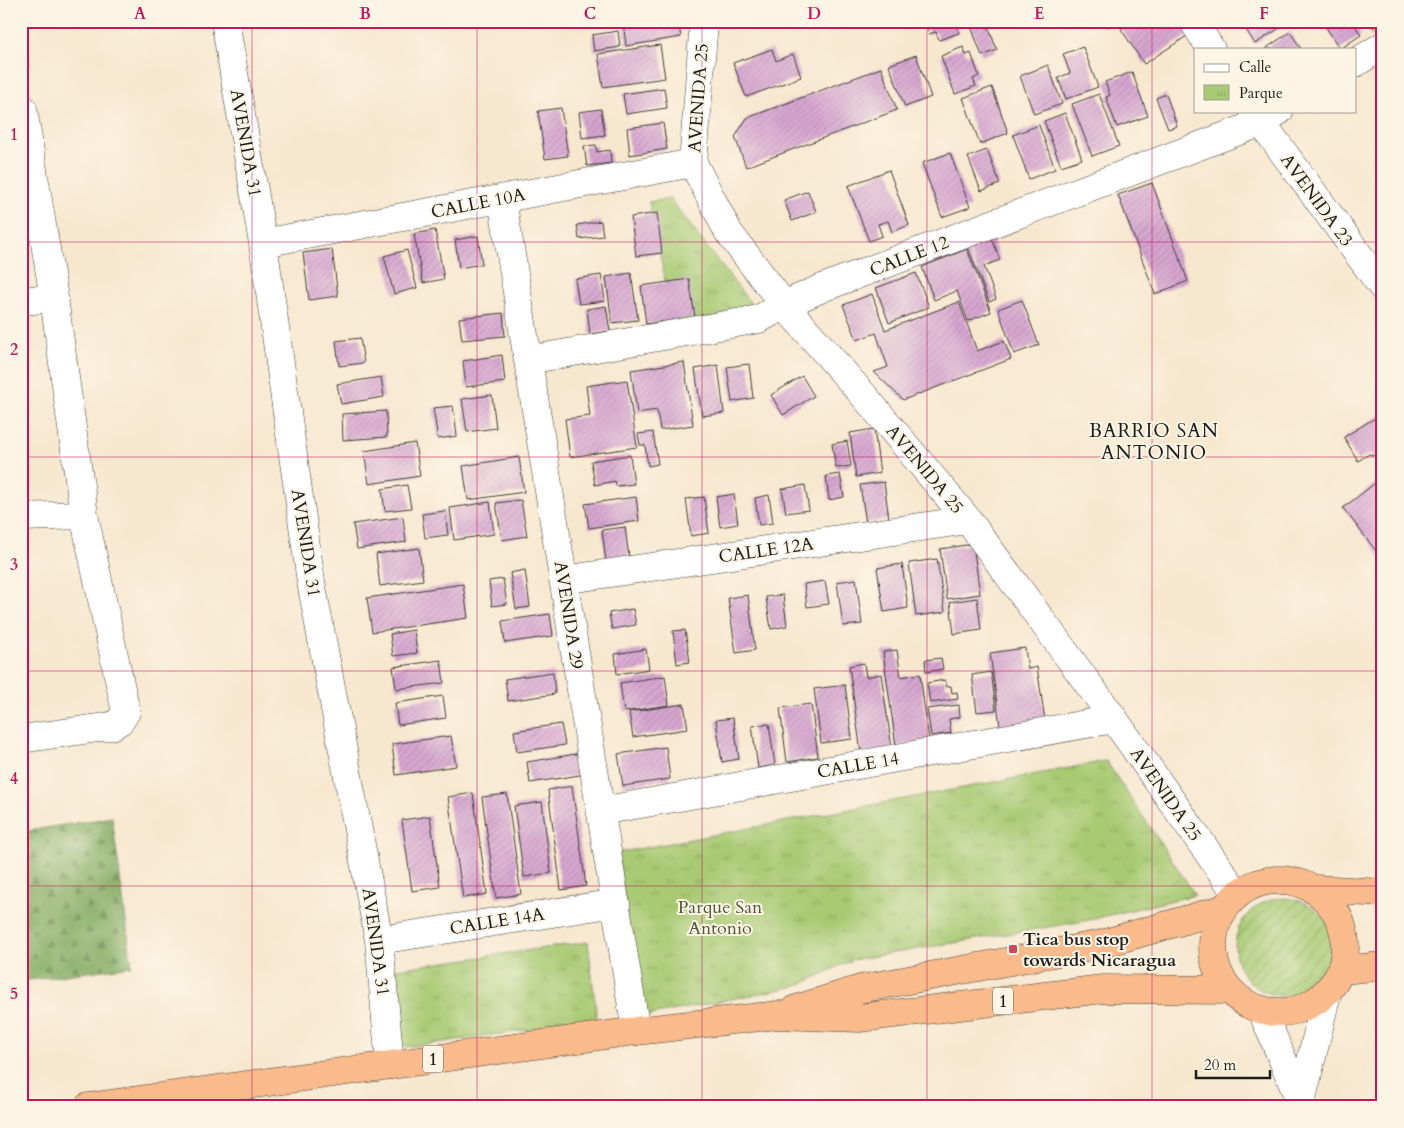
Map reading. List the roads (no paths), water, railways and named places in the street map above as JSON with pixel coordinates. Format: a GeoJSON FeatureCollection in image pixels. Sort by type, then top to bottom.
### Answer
{"type":"FeatureCollection","features":[{"type":"Feature","properties":{"kind":"highway","name":"1"},"geometry":{"type":"LineString","coordinates":[[778,1014],[860,989],[1102,944],[1230,901],[1255,883],[1276,879],[1296,881],[1316,890],[1332,905],[1342,924],[1346,947],[1342,970],[1327,993],[1309,1005],[1289,1012],[1276,1013],[1262,1011],[1244,1003],[1229,990],[1217,972],[1212,951],[1214,929],[1230,901]]}},
{"type":"Feature","properties":{"kind":"highway","name":"1"},"geometry":{"type":"LineString","coordinates":[[1316,890],[1383,893]]}},
{"type":"Feature","properties":{"kind":"highway"},"geometry":{"type":"LineString","coordinates":[[1342,970],[1383,966]]}},
{"type":"Feature","properties":{"kind":"highway","name":"1"},"geometry":{"type":"LineString","coordinates":[[88,1107],[173,1102],[390,1065],[636,1031],[778,1014],[859,1018],[1103,989],[1229,990]]}},
{"type":"Feature","properties":{"kind":"street","name":"AVENIDA 31"},"geometry":{"type":"LineString","coordinates":[[225,21],[263,243],[311,582],[379,940],[390,1065]]}},
{"type":"Feature","properties":{"kind":"street"},"geometry":{"type":"LineString","coordinates":[[1193,21],[1211,48]]}},
{"type":"Feature","properties":{"kind":"street","name":"AVENIDA 25"},"geometry":{"type":"LineString","coordinates":[[712,24],[693,163],[729,233],[784,305],[871,404],[968,520],[1114,719],[1230,901]]}},
{"type":"Feature","properties":{"kind":"street"},"geometry":{"type":"LineString","coordinates":[[1356,62],[1383,46]]}},
{"type":"Feature","properties":{"kind":"street"},"geometry":{"type":"LineString","coordinates":[[21,107],[23,109],[54,298],[84,515],[126,712],[120,721],[112,726],[21,739]]}},
{"type":"Feature","properties":{"kind":"street","name":"AVENIDA 23"},"geometry":{"type":"LineString","coordinates":[[1264,115],[1383,288]]}},
{"type":"Feature","properties":{"kind":"street","name":"CALLE 12"},"geometry":{"type":"LineString","coordinates":[[528,360],[759,319],[784,305],[822,288],[1264,115]]}},
{"type":"Feature","properties":{"kind":"street","name":"CALLE 10A"},"geometry":{"type":"LineString","coordinates":[[263,243],[693,163]]}},
{"type":"Feature","properties":{"kind":"street","name":"AVENIDA 29"},"geometry":{"type":"LineString","coordinates":[[502,199],[636,1031]]}},
{"type":"Feature","properties":{"kind":"street"},"geometry":{"type":"LineString","coordinates":[[21,301],[54,298]]}},
{"type":"Feature","properties":{"kind":"street"},"geometry":{"type":"LineString","coordinates":[[21,517],[84,515]]}},
{"type":"Feature","properties":{"kind":"street","name":"CALLE 12A"},"geometry":{"type":"LineString","coordinates":[[563,580],[968,520]]}},
{"type":"Feature","properties":{"kind":"street","name":"CALLE 14"},"geometry":{"type":"LineString","coordinates":[[601,812],[1114,719]]}},
{"type":"Feature","properties":{"kind":"street","name":"CALLE 14A"},"geometry":{"type":"LineString","coordinates":[[379,940],[616,903]]}},
{"type":"Feature","properties":{"kind":"street"},"geometry":{"type":"LineString","coordinates":[[1301,1105],[1327,993]]}},
{"type":"Feature","properties":{"kind":"street"},"geometry":{"type":"LineString","coordinates":[[1262,1011],[1301,1105]]}},
{"type":"Feature","properties":{"kind":"place","name":"Tica bus stop towards Nicaragua"},"geometry":{"type":"Point","coordinates":[1013,949]}},
{"type":"Feature","properties":{"kind":"district","name":"BARRIO SAN ANTONIO"},"geometry":{"type":"Point","coordinates":[1154,441]}},
{"type":"Feature","properties":{"kind":"park label","name":"Parque San Antonio"},"geometry":{"type":"Point","coordinates":[720,918]}}]}
